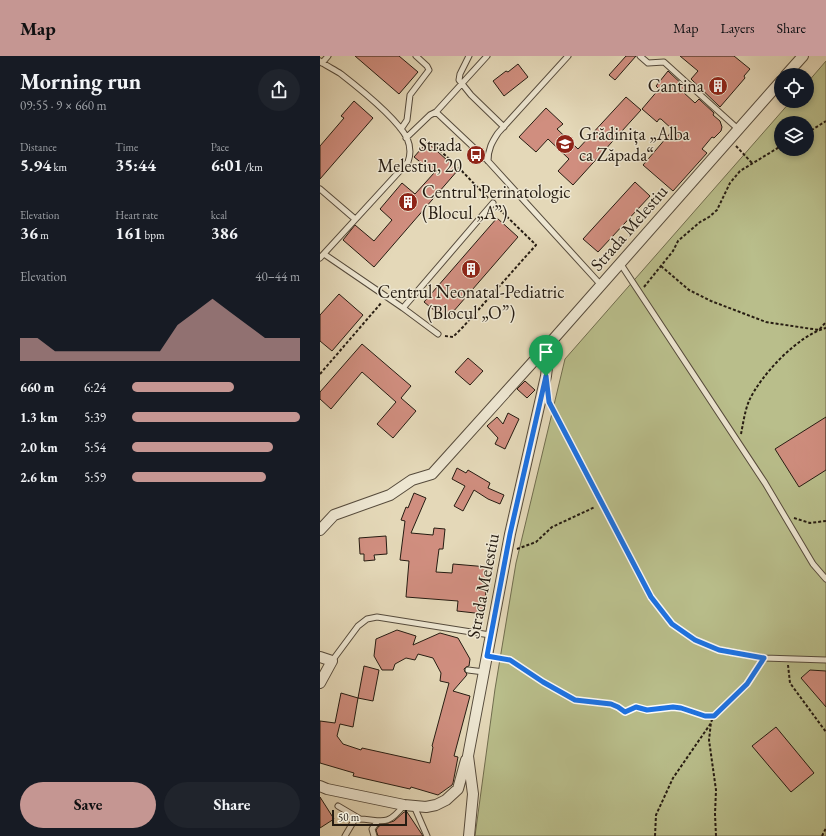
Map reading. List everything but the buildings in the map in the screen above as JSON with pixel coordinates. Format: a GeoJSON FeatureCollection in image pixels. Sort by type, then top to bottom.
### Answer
{"type":"FeatureCollection","features":[{"type":"Feature","properties":{"kind":"street"},"geometry":{"type":"LineString","coordinates":[[792,68],[802,56]]}},
{"type":"Feature","properties":{"kind":"street","name":"Strada Melestiu"},"geometry":{"type":"LineString","coordinates":[[320,530],[334,515],[390,495],[412,480],[432,474],[550,343],[774,88]]}},
{"type":"Feature","properties":{"kind":"street","name":"Strada Melestiu"},"geometry":{"type":"LineString","coordinates":[[468,836],[473,794],[468,756],[506,552],[546,376],[550,343]]}},
{"type":"Feature","properties":{"kind":"street"},"geometry":{"type":"LineString","coordinates":[[320,657],[332,661],[320,683]]}},
{"type":"Feature","properties":{"kind":"street"},"geometry":{"type":"LineString","coordinates":[[320,786],[327,789],[408,805],[426,807],[436,805],[453,795],[458,789],[468,756]]}},
{"type":"Feature","properties":{"kind":"lane"},"geometry":{"type":"LineString","coordinates":[[328,56],[321,62],[340,74],[381,109],[401,129],[406,138],[410,151],[408,162],[322,256],[387,296],[438,334]]}},
{"type":"Feature","properties":{"kind":"lane"},"geometry":{"type":"LineString","coordinates":[[401,129],[407,120],[410,95],[429,70],[427,66],[416,56]]}},
{"type":"Feature","properties":{"kind":"lane"},"geometry":{"type":"LineString","coordinates":[[469,56],[459,77],[461,84],[504,127]]}},
{"type":"Feature","properties":{"kind":"lane"},"geometry":{"type":"LineString","coordinates":[[406,138],[430,114],[436,112],[487,56]]}},
{"type":"Feature","properties":{"kind":"lane"},"geometry":{"type":"LineString","coordinates":[[488,161],[489,147],[498,133],[568,56]]}},
{"type":"Feature","properties":{"kind":"lane"},"geometry":{"type":"LineString","coordinates":[[640,56],[648,63],[664,62],[738,129]]}},
{"type":"Feature","properties":{"kind":"lane"},"geometry":{"type":"LineString","coordinates":[[436,112],[488,161],[601,285]]}},
{"type":"Feature","properties":{"kind":"lane"},"geometry":{"type":"LineString","coordinates":[[320,189],[355,219]]}},
{"type":"Feature","properties":{"kind":"lane"},"geometry":{"type":"LineString","coordinates":[[404,308],[493,203]]}},
{"type":"Feature","properties":{"kind":"lane"},"geometry":{"type":"LineString","coordinates":[[620,263],[765,483],[813,564],[826,579]]}},
{"type":"Feature","properties":{"kind":"lane"},"geometry":{"type":"LineString","coordinates":[[546,376],[549,402],[651,597],[672,624],[695,640],[719,650],[764,658],[826,660]]}},
{"type":"Feature","properties":{"kind":"lane"},"geometry":{"type":"LineString","coordinates":[[332,661],[358,626],[367,619],[377,617],[490,636]]}},
{"type":"Feature","properties":{"kind":"lane"},"geometry":{"type":"LineString","coordinates":[[468,670],[484,672]]}},
{"type":"Feature","properties":{"kind":"lane"},"geometry":{"type":"LineString","coordinates":[[345,836],[355,819],[376,822],[386,821],[408,805],[427,836]]}},
{"type":"Feature","properties":{"kind":"lane"},"geometry":{"type":"LineString","coordinates":[[338,806],[360,819]]}},
{"type":"Feature","properties":{"kind":"lane"},"geometry":{"type":"LineString","coordinates":[[374,836],[372,829],[376,822]]}},
{"type":"Feature","properties":{"kind":"path"},"geometry":{"type":"LineString","coordinates":[[814,129],[826,121]]}},
{"type":"Feature","properties":{"kind":"path"},"geometry":{"type":"LineString","coordinates":[[729,139],[752,162]]}},
{"type":"Feature","properties":{"kind":"path"},"geometry":{"type":"LineString","coordinates":[[436,147],[536,245],[453,337],[438,334]]}},
{"type":"Feature","properties":{"kind":"path"},"geometry":{"type":"LineString","coordinates":[[641,291],[673,251],[678,241],[717,210],[730,183],[740,171],[752,162],[774,150]]}},
{"type":"Feature","properties":{"kind":"path"},"geometry":{"type":"LineString","coordinates":[[661,266],[689,290],[719,304],[766,322],[819,330]]}},
{"type":"Feature","properties":{"kind":"path"},"geometry":{"type":"LineString","coordinates":[[320,374],[387,296]]}},
{"type":"Feature","properties":{"kind":"path"},"geometry":{"type":"LineString","coordinates":[[819,330],[826,322]]}},
{"type":"Feature","properties":{"kind":"path"},"geometry":{"type":"LineString","coordinates":[[739,443],[748,402],[758,386],[782,358],[800,342],[819,330],[826,328]]}},
{"type":"Feature","properties":{"kind":"path"},"geometry":{"type":"LineString","coordinates":[[506,552],[536,542],[552,527],[602,504]]}},
{"type":"Feature","properties":{"kind":"path"},"geometry":{"type":"LineString","coordinates":[[784,516],[810,523],[826,521]]}},
{"type":"Feature","properties":{"kind":"path"},"geometry":{"type":"LineString","coordinates":[[487,656],[510,660],[563,694],[579,701],[611,704],[625,712],[636,707],[647,710],[673,707],[681,708],[705,716],[714,716]]}},
{"type":"Feature","properties":{"kind":"path"},"geometry":{"type":"LineString","coordinates":[[655,836],[656,815],[673,778],[714,716],[747,684],[764,658]]}},
{"type":"Feature","properties":{"kind":"path"},"geometry":{"type":"LineString","coordinates":[[788,658],[790,683],[826,732]]}},
{"type":"Feature","properties":{"kind":"path"},"geometry":{"type":"LineString","coordinates":[[711,722],[710,740],[716,790],[716,836]]}},
{"type":"Feature","properties":{"kind":"path"},"geometry":{"type":"LineString","coordinates":[[822,836],[826,828]]}},
{"type":"Feature","properties":{"kind":"green space"},"geometry":{"type":"Polygon","coordinates":[[[826,61],[826,836],[475,836],[495,689],[516,563],[565,359],[774,120],[774,156],[814,156],[814,116],[778,116],[785,108],[814,108],[814,75],[826,61]]]}},
{"type":"Feature","properties":{"kind":"place","name":"Cantina"},"geometry":{"type":"Point","coordinates":[718,86]}},
{"type":"Feature","properties":{"kind":"place","name":"Grădinița „Alba ca Zăpada“"},"geometry":{"type":"Point","coordinates":[565,144]}},
{"type":"Feature","properties":{"kind":"place","name":"Strada Melestiu, 20"},"geometry":{"type":"Point","coordinates":[476,155]}},
{"type":"Feature","properties":{"kind":"place","name":"Centrul Perinatologic (Blocul „A”)"},"geometry":{"type":"Point","coordinates":[408,202]}},
{"type":"Feature","properties":{"kind":"place","name":"Centrul Neonatal-Pediatric (Blocul „O”)"},"geometry":{"type":"Point","coordinates":[471,269]}},
{"type":"Feature","properties":{"kind":"route"},"geometry":{"type":"LineString","coordinates":[[546,376],[549,402],[651,597],[672,624],[695,640],[719,650],[764,658],[747,684],[714,716],[705,716],[681,708],[673,707],[647,710],[636,707],[625,712],[611,704],[575,700],[543,682],[510,660],[487,656],[510,534],[546,376]]}}]}
